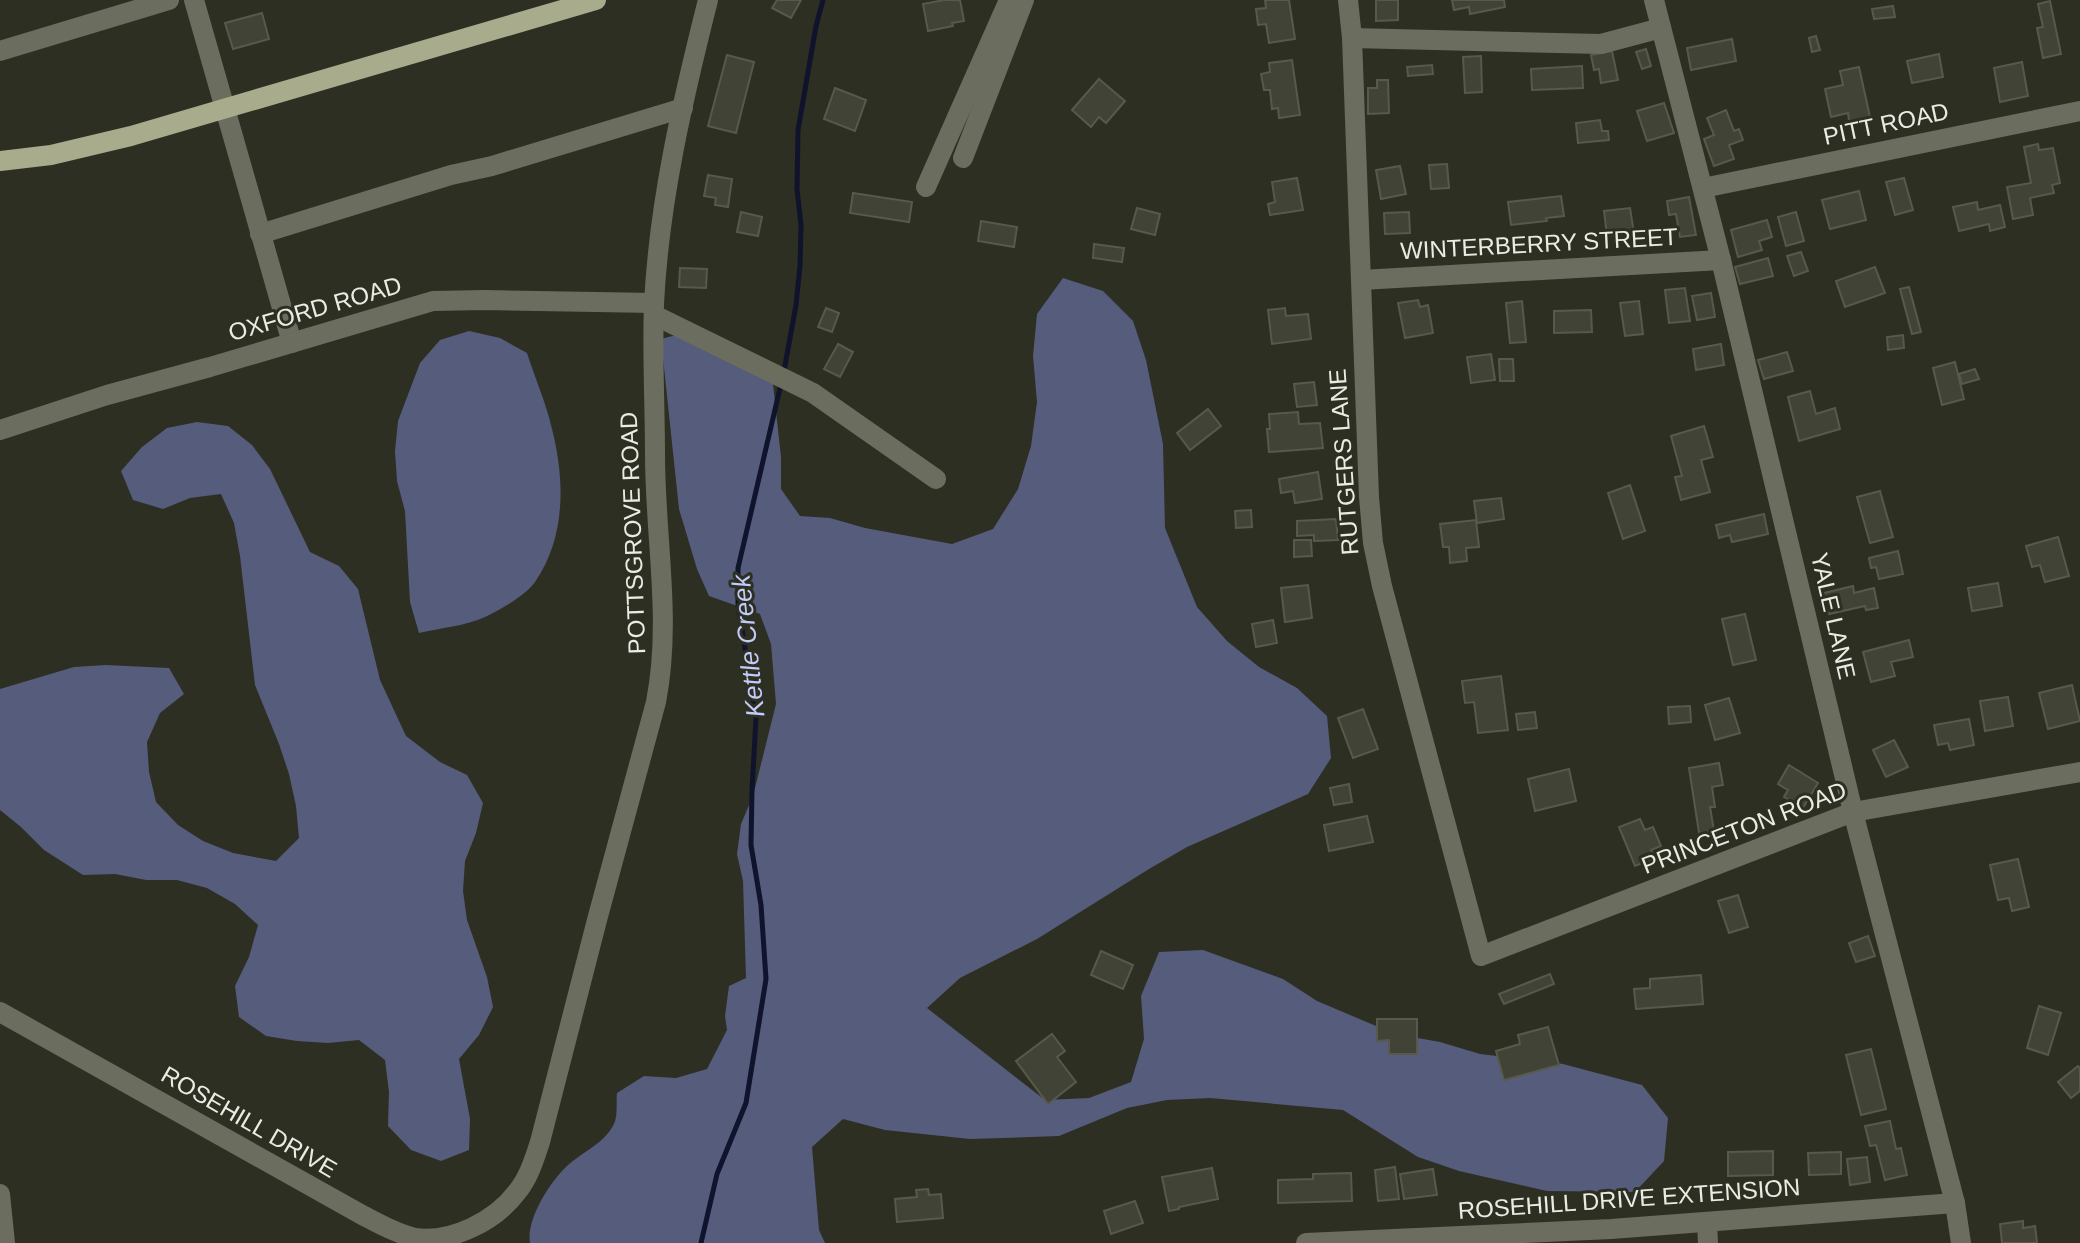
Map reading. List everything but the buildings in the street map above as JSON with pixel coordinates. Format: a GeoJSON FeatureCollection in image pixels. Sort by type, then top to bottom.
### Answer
{"type":"FeatureCollection","features":[{"type":"Feature","properties":{"kind":"main road"},"geometry":{"type":"LineString","coordinates":[[0,161],[85,148],[560,5],[596,0]]}},
{"type":"Feature","properties":{"kind":"street"},"geometry":{"type":"LineString","coordinates":[[0,51],[169,0]]}},
{"type":"Feature","properties":{"kind":"street"},"geometry":{"type":"LineString","coordinates":[[194,0],[292,343]]}},
{"type":"Feature","properties":{"kind":"street","name":"POTTSGROVE ROAD"},"geometry":{"type":"LineString","coordinates":[[481,1223],[505,1206],[519,1190],[530,1171],[540,1142],[656,702],[663,660],[664,623],[655,459],[654,309],[667,187],[708,0]]}},
{"type":"Feature","properties":{"kind":"street"},"geometry":{"type":"LineString","coordinates":[[926,187],[1009,0]]}},
{"type":"Feature","properties":{"kind":"street"},"geometry":{"type":"LineString","coordinates":[[963,158],[1024,0]]}},
{"type":"Feature","properties":{"kind":"street","name":"RUTGERS LANE"},"geometry":{"type":"LineString","coordinates":[[1348,0],[1373,543],[1481,956]]}},
{"type":"Feature","properties":{"kind":"street","name":"YALE LANE"},"geometry":{"type":"LineString","coordinates":[[1654,0],[1721,260],[1853,812],[1955,1203],[1961,1243]]}},
{"type":"Feature","properties":{"kind":"street"},"geometry":{"type":"LineString","coordinates":[[1352,38],[1601,44],[1661,28]]}},
{"type":"Feature","properties":{"kind":"street"},"geometry":{"type":"LineString","coordinates":[[260,234],[683,108]]}},
{"type":"Feature","properties":{"kind":"street","name":"PITT ROAD"},"geometry":{"type":"LineString","coordinates":[[1703,188],[2080,111]]}},
{"type":"Feature","properties":{"kind":"street","name":"WINTERBERRY STREET"},"geometry":{"type":"LineString","coordinates":[[1361,280],[1721,260]]}},
{"type":"Feature","properties":{"kind":"street","name":"OXFORD ROAD"},"geometry":{"type":"LineString","coordinates":[[0,430],[107,395],[433,301],[485,300],[654,309],[813,393],[936,479]]}},
{"type":"Feature","properties":{"kind":"street","name":"PRINCETON ROAD"},"geometry":{"type":"LineString","coordinates":[[1481,956],[1853,812],[2080,772]]}},
{"type":"Feature","properties":{"kind":"street","name":"ROSEHILL DRIVE"},"geometry":{"type":"LineString","coordinates":[[0,1012],[396,1232],[417,1238],[447,1238],[481,1223]]}},
{"type":"Feature","properties":{"kind":"street"},"geometry":{"type":"LineString","coordinates":[[0,1194],[5,1243]]}},
{"type":"Feature","properties":{"kind":"street","name":"ROSEHILL DRIVE EXTENSION"},"geometry":{"type":"LineString","coordinates":[[1306,1243],[1596,1230],[1955,1203]]}},
{"type":"Feature","properties":{"kind":"street"},"geometry":{"type":"LineString","coordinates":[[1707,1222],[1708,1243]]}},
{"type":"Feature","properties":{"kind":"shaded area"},"geometry":{"type":"Polygon","coordinates":[[[1063,278],[1103,291],[1133,321],[1146,360],[1163,444],[1165,528],[1197,607],[1227,641],[1259,667],[1297,688],[1327,716],[1331,758],[1308,794],[1187,847],[1037,939],[960,978],[927,1008],[1045,1100],[1089,1098],[1131,1082],[1144,1039],[1141,996],[1159,952],[1203,950],[1283,979],[1317,1001],[1395,1034],[1440,1042],[1480,1054],[1563,1064],[1642,1085],[1668,1118],[1664,1161],[1635,1192],[1547,1191],[1459,1171],[1418,1157],[1343,1110],[1210,1098],[1167,1100],[1127,1108],[1059,1136],[970,1139],[885,1130],[843,1119],[812,1147],[819,1230],[825,1243],[530,1243],[535,1212],[553,1181],[610,1131],[614,1124],[617,1093],[644,1076],[676,1078],[707,1069],[727,1030],[725,1016],[729,986],[746,978],[743,881],[737,854],[741,824],[753,796],[776,704],[771,644],[760,614],[709,596],[697,569],[679,509],[661,339],[692,331],[773,384],[781,457],[781,489],[800,516],[830,518],[865,528],[952,544],[993,529],[1018,489],[1031,446],[1037,402],[1033,356],[1037,314],[1063,278]]]}},
{"type":"Feature","properties":{"kind":"shaded area"},"geometry":{"type":"Polygon","coordinates":[[[469,331],[500,338],[527,353],[547,410],[556,448],[561,488],[557,527],[545,565],[531,587],[519,597],[478,620],[419,633],[410,602],[405,511],[397,481],[395,451],[398,421],[420,363],[440,340],[469,331]]]}},
{"type":"Feature","properties":{"kind":"shaded area"},"geometry":{"type":"Polygon","coordinates":[[[197,422],[228,426],[252,445],[270,469],[310,552],[339,566],[358,589],[380,680],[406,736],[440,762],[467,775],[483,803],[465,861],[463,891],[467,920],[487,977],[493,1007],[479,1035],[459,1059],[470,1119],[469,1150],[441,1161],[411,1150],[388,1126],[389,1092],[385,1060],[359,1040],[328,1043],[266,1036],[239,1017],[235,986],[249,957],[258,925],[235,904],[207,888],[177,880],[146,880],[115,874],[83,875],[44,850],[0,810],[0,689],[74,667],[169,668],[184,694],[160,713],[147,742],[149,772],[156,802],[178,825],[203,841],[233,853],[276,861],[299,838],[289,774],[255,685],[240,556],[234,523],[221,494],[190,498],[163,509],[133,500],[121,471],[142,447],[167,428],[197,422]]]}},
{"type":"Feature","properties":{"kind":"waterway","name":"Kettle Creek"},"geometry":{"type":"LineString","coordinates":[[784,371],[800,266],[798,130],[823,0]]}},
{"type":"Feature","properties":{"kind":"waterway","name":"Kettle Creek"},"geometry":{"type":"LineString","coordinates":[[701,1243],[717,1174],[746,1103],[766,979],[761,905],[751,845],[756,718],[738,604],[738,568],[781,384]]}}]}
